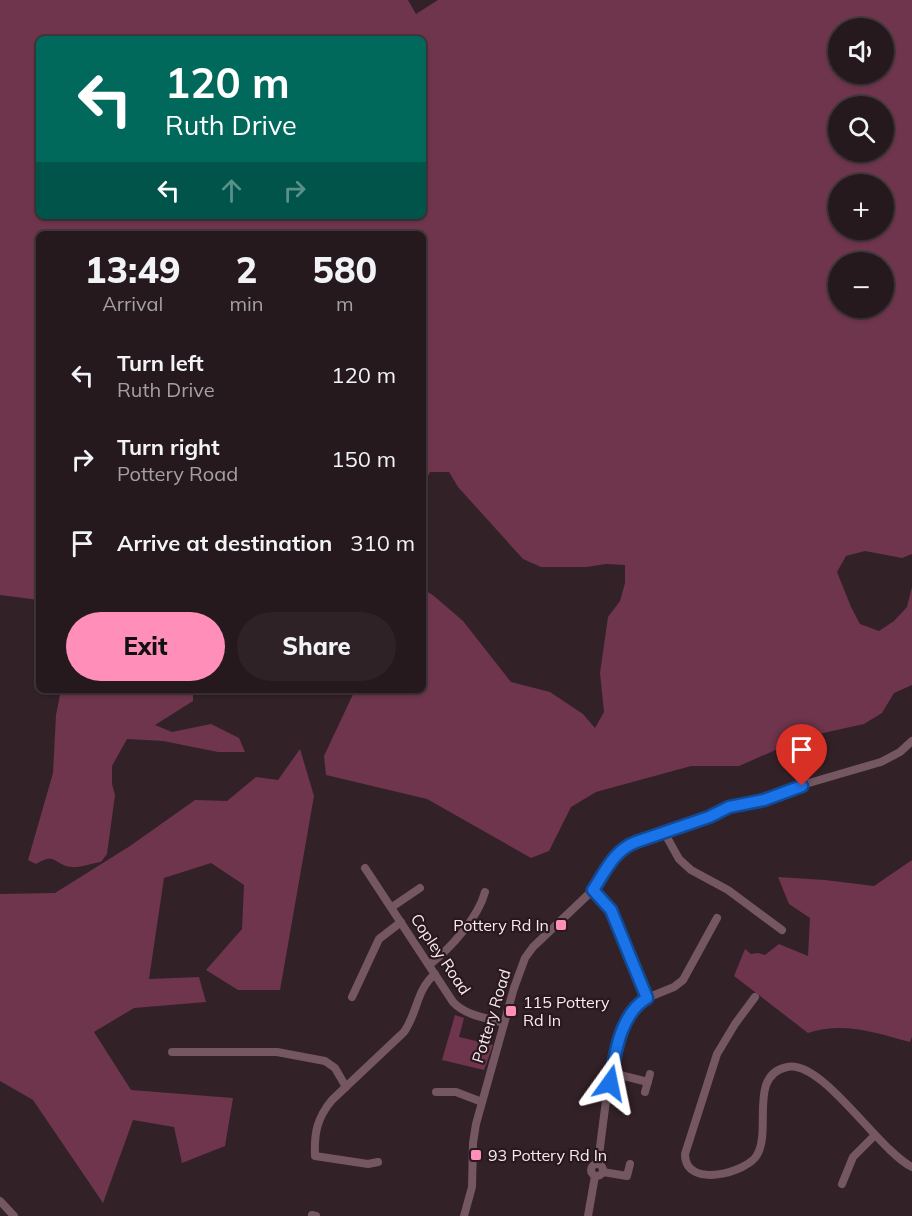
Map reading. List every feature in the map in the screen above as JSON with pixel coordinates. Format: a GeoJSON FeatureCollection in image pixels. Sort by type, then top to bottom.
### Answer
{"type":"FeatureCollection","features":[{"type":"Feature","properties":{"kind":"street","name":"Pottery Road"},"geometry":{"type":"LineString","coordinates":[[464,1216],[472,1187],[474,1137],[521,966],[528,952],[593,890],[624,847],[709,817],[729,807],[764,800],[880,762],[900,752],[912,741]]}},
{"type":"Feature","properties":{"kind":"street"},"geometry":{"type":"LineString","coordinates":[[664,832],[679,859],[691,870],[728,890],[782,930]]}},
{"type":"Feature","properties":{"kind":"street","name":"Copley Road"},"geometry":{"type":"LineString","coordinates":[[365,868],[458,1007],[469,1013],[504,1023]]}},
{"type":"Feature","properties":{"kind":"street","name":"Copley Road"},"geometry":{"type":"LineString","coordinates":[[392,907],[420,888]]}},
{"type":"Feature","properties":{"kind":"street"},"geometry":{"type":"LineString","coordinates":[[593,890],[611,910],[647,998]]}},
{"type":"Feature","properties":{"kind":"street"},"geometry":{"type":"LineString","coordinates":[[429,965],[453,945],[485,892]]}},
{"type":"Feature","properties":{"kind":"street"},"geometry":{"type":"LineString","coordinates":[[588,1216],[599,1171],[612,1073],[629,1015],[640,1002],[674,987],[683,980],[717,918]]}},
{"type":"Feature","properties":{"kind":"street"},"geometry":{"type":"LineString","coordinates":[[352,997],[379,939],[401,922]]}},
{"type":"Feature","properties":{"kind":"street"},"geometry":{"type":"LineString","coordinates":[[378,1162],[368,1164],[315,1156],[315,1130],[325,1109],[404,1032],[411,1020],[424,984],[435,974]]}},
{"type":"Feature","properties":{"kind":"street"},"geometry":{"type":"LineString","coordinates":[[755,997],[729,1033],[713,1064],[686,1150],[686,1162],[690,1169],[698,1174],[706,1175],[743,1167],[753,1161],[761,1146],[766,1085],[772,1075],[787,1067],[799,1066],[812,1072],[835,1092],[874,1136],[912,1167]]}},
{"type":"Feature","properties":{"kind":"street"},"geometry":{"type":"LineString","coordinates":[[172,1052],[277,1052],[330,1063],[346,1087]]}},
{"type":"Feature","properties":{"kind":"street"},"geometry":{"type":"LineString","coordinates":[[612,1073],[649,1078],[645,1092]]}},
{"type":"Feature","properties":{"kind":"street"},"geometry":{"type":"LineString","coordinates":[[436,1092],[456,1092],[482,1102]]}},
{"type":"Feature","properties":{"kind":"street"},"geometry":{"type":"LineString","coordinates":[[842,1184],[853,1158],[874,1136]]}},
{"type":"Feature","properties":{"kind":"street"},"geometry":{"type":"LineString","coordinates":[[599,1171],[627,1176],[630,1164]]}},
{"type":"Feature","properties":{"kind":"street"},"geometry":{"type":"LineString","coordinates":[[0,1201],[14,1216]]}},
{"type":"Feature","properties":{"kind":"shaded area"},"geometry":{"type":"Polygon","coordinates":[[[0,0],[408,0],[416,14],[438,0],[912,0],[912,554],[902,558],[865,551],[846,556],[837,572],[860,624],[879,631],[894,621],[907,607],[912,587],[912,685],[894,693],[882,713],[864,724],[805,737],[739,766],[691,766],[596,792],[571,807],[549,851],[531,858],[427,799],[326,775],[324,756],[354,693],[426,693],[426,591],[463,621],[511,682],[550,692],[583,714],[595,728],[604,712],[600,673],[608,617],[620,601],[625,583],[625,565],[541,567],[523,559],[458,487],[449,472],[430,472],[426,480],[426,231],[36,231],[36,600],[0,595],[0,0]]]}},
{"type":"Feature","properties":{"kind":"shaded area"},"geometry":{"type":"Polygon","coordinates":[[[60,693],[193,693],[193,701],[155,725],[172,732],[211,724],[239,738],[245,752],[218,752],[163,741],[127,739],[112,766],[112,784],[115,795],[107,854],[101,862],[79,867],[66,866],[52,859],[36,864],[28,860],[53,773],[56,715],[60,693]]]}},
{"type":"Feature","properties":{"kind":"shaded area"},"geometry":{"type":"Polygon","coordinates":[[[300,749],[314,796],[280,990],[238,990],[206,970],[242,929],[244,885],[211,863],[164,878],[149,979],[199,977],[206,1002],[134,1008],[94,1032],[131,1090],[233,1098],[225,1146],[182,1163],[174,1127],[133,1120],[103,1203],[33,1100],[0,1081],[0,894],[55,893],[130,846],[195,800],[227,801],[256,777],[278,780],[300,749]]]}},
{"type":"Feature","properties":{"kind":"shaded area"},"geometry":{"type":"Polygon","coordinates":[[[912,860],[912,1037],[910,1042],[847,1028],[808,1033],[734,976],[745,949],[751,954],[765,955],[779,944],[808,956],[810,918],[789,904],[778,877],[874,886],[912,860]]]}},
{"type":"Feature","properties":{"kind":"shaded area"},"geometry":{"type":"Polygon","coordinates":[[[455,1015],[464,1018],[459,1037],[493,1045],[484,1070],[442,1060],[455,1015]]]}},
{"type":"Feature","properties":{"kind":"place","name":"Pottery Rd In"},"geometry":{"type":"Point","coordinates":[561,925]}},
{"type":"Feature","properties":{"kind":"place","name":"115 Pottery Rd In"},"geometry":{"type":"Point","coordinates":[511,1011]}},
{"type":"Feature","properties":{"kind":"place","name":"93 Pottery Rd In"},"geometry":{"type":"Point","coordinates":[476,1155]}},
{"type":"Feature","properties":{"kind":"route"},"geometry":{"type":"LineString","coordinates":[[610,1083],[624,1026],[634,1008],[647,998],[611,910],[593,890],[614,858],[629,844],[709,817],[729,807],[764,800],[802,786]]}}]}
